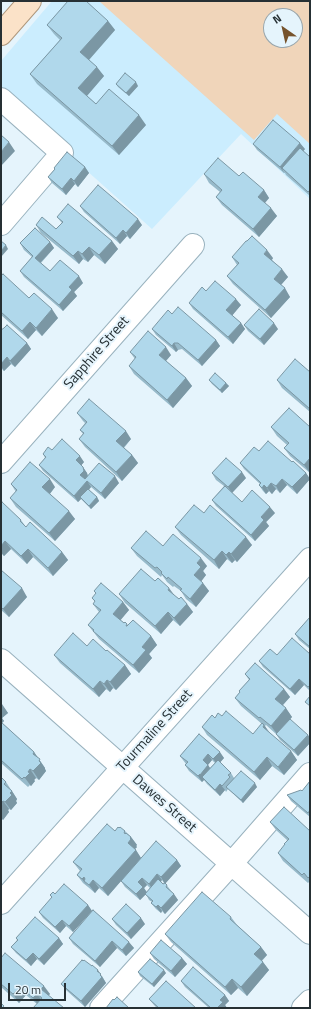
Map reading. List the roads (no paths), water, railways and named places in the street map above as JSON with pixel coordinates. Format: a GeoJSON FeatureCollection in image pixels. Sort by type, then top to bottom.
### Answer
{"type":"FeatureCollection","features":[{"type":"Feature","properties":{"kind":"main road"},"geometry":{"type":"LineString","coordinates":[[1,34],[30,1]]}},
{"type":"Feature","properties":{"kind":"street"},"geometry":{"type":"LineString","coordinates":[[1,99],[62,153],[1,224]]}},
{"type":"Feature","properties":{"kind":"street","name":"Sapphire Street"},"geometry":{"type":"LineString","coordinates":[[1,462],[193,245]]}},
{"type":"Feature","properties":{"kind":"street","name":"Tourmaline Street"},"geometry":{"type":"LineString","coordinates":[[1,903],[310,559]]}},
{"type":"Feature","properties":{"kind":"street","name":"Dawes Street"},"geometry":{"type":"LineString","coordinates":[[4,668],[232,863],[310,933]]}},
{"type":"Feature","properties":{"kind":"street"},"geometry":{"type":"LineString","coordinates":[[101,1008],[310,774]]}},
{"type":"Feature","properties":{"kind":"street"},"geometry":{"type":"LineString","coordinates":[[303,1008],[310,1001]]}}]}
